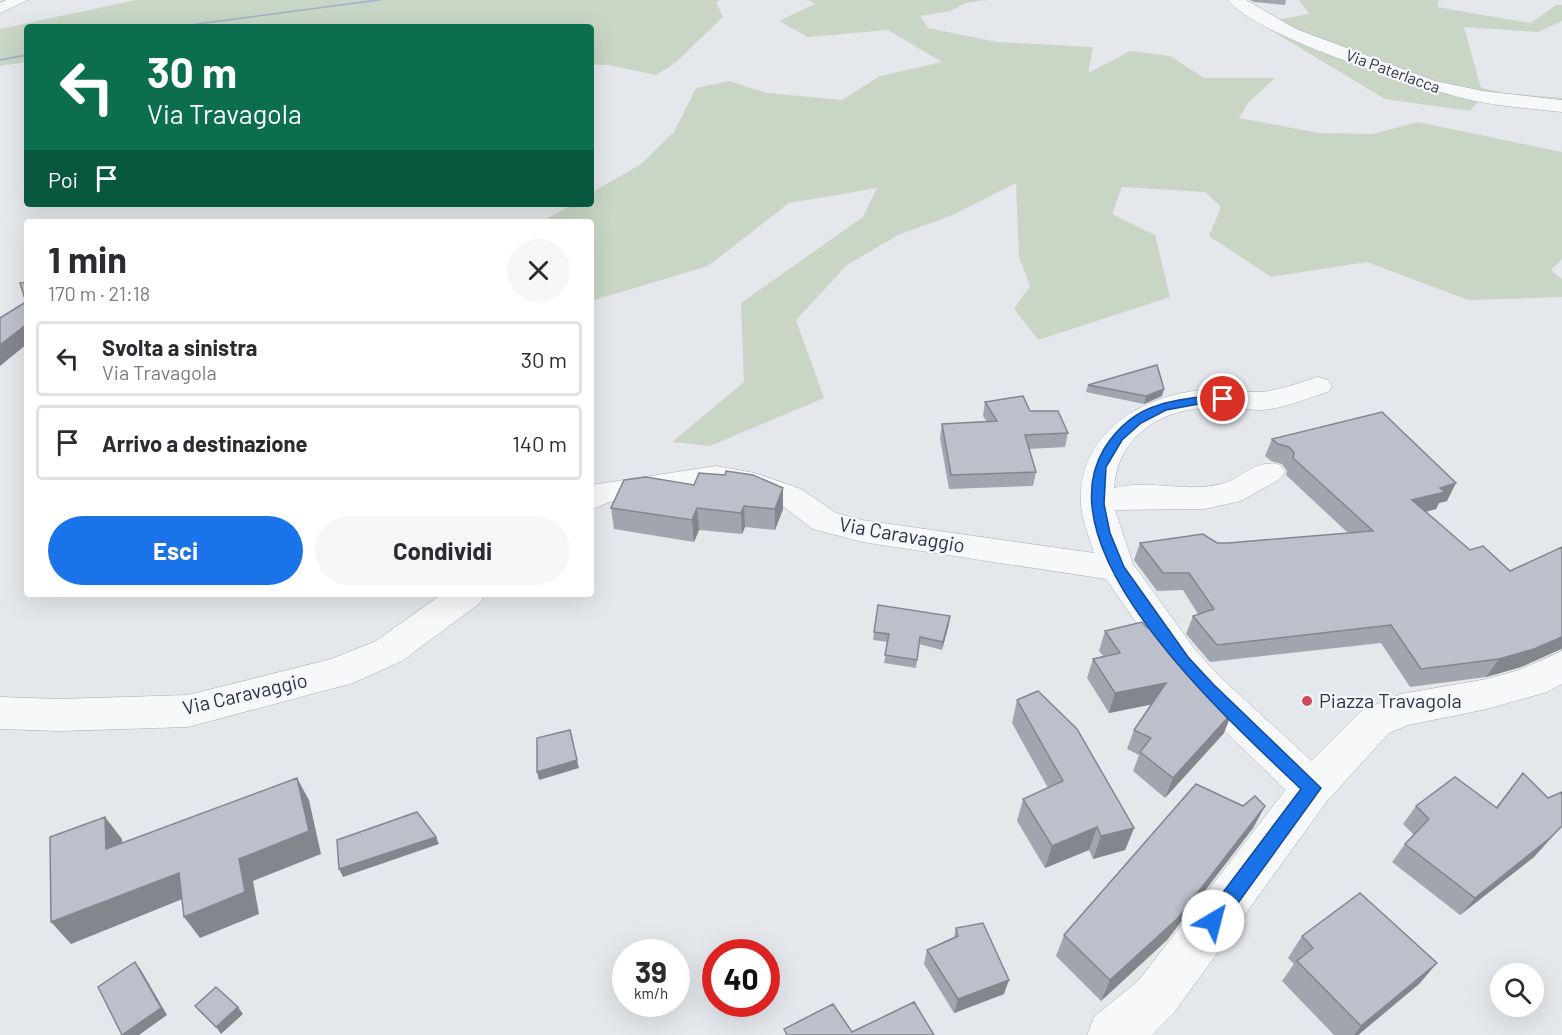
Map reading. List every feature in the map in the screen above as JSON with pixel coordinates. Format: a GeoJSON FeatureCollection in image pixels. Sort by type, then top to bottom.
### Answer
{"type":"FeatureCollection","features":[{"type":"Feature","properties":{"kind":"street"},"geometry":{"type":"LineString","coordinates":[[0,8],[20,0]]}},
{"type":"Feature","properties":{"kind":"street","name":"Via Paterlacca"},"geometry":{"type":"LineString","coordinates":[[1236,0],[1250,11],[1290,32],[1430,85],[1482,97],[1562,106]]}},
{"type":"Feature","properties":{"kind":"street"},"geometry":{"type":"LineString","coordinates":[[1312,788],[1207,688],[1183,661],[1117,568],[1104,533],[1097,504],[1100,467],[1117,438],[1137,420],[1162,407],[1204,399],[1263,401],[1318,386]]}},
{"type":"Feature","properties":{"kind":"street"},"geometry":{"type":"LineString","coordinates":[[1097,504],[1119,497],[1204,498],[1222,495],[1232,493],[1269,472]]}},
{"type":"Feature","properties":{"kind":"street","name":"Via Caravaggio"},"geometry":{"type":"LineString","coordinates":[[594,497],[601,493],[716,476],[755,483],[790,496],[825,521],[862,531],[1117,568]]}},
{"type":"Feature","properties":{"kind":"street","name":"Via Caravaggio"},"geometry":{"type":"LineString","coordinates":[[0,713],[59,715],[188,711],[339,672],[389,651],[462,597]]}},
{"type":"Feature","properties":{"kind":"street"},"geometry":{"type":"LineString","coordinates":[[1112,1035],[1123,1028],[1156,997],[1312,788],[1375,722],[1401,710],[1487,694],[1547,674]]}},
{"type":"Feature","properties":{"kind":"green space"},"geometry":{"type":"Polygon","coordinates":[[[136,0],[720,0],[716,2],[723,17],[675,63],[656,75],[609,65],[594,65],[594,24],[24,24],[24,62],[0,66],[0,29],[136,0]]]}},
{"type":"Feature","properties":{"kind":"green space"},"geometry":{"type":"Polygon","coordinates":[[[809,0],[987,0],[965,3],[951,11],[920,16],[928,28],[997,42],[1093,47],[1088,73],[1130,51],[1170,56],[1204,78],[1275,78],[1248,103],[1239,118],[1319,133],[1373,134],[1418,122],[1562,152],[1562,259],[1551,270],[1562,279],[1562,297],[1468,300],[1367,262],[1271,277],[1209,236],[1221,207],[1205,192],[1122,187],[1112,214],[1155,235],[1170,297],[1038,340],[1014,309],[1030,286],[1019,257],[1016,183],[953,215],[898,235],[847,265],[796,320],[824,398],[710,446],[672,442],[744,382],[741,303],[863,217],[877,188],[789,203],[708,266],[594,300],[594,219],[546,219],[568,207],[594,207],[594,191],[641,164],[674,132],[696,88],[729,81],[767,93],[842,100],[880,76],[942,62],[888,30],[808,37],[779,21],[815,4],[809,0]]]}},
{"type":"Feature","properties":{"kind":"green space"},"geometry":{"type":"Polygon","coordinates":[[[1234,0],[1276,20],[1309,14],[1299,0],[1439,0],[1437,7],[1531,23],[1556,5],[1562,5],[1562,21],[1538,32],[1464,27],[1481,88],[1504,93],[1562,98],[1562,107],[1480,100],[1470,111],[1385,99],[1272,31],[1234,0]]]}},
{"type":"Feature","properties":{"kind":"building"},"geometry":{"type":"Polygon","coordinates":[[[24,282],[24,296],[20,283],[24,282]]]}},
{"type":"Feature","properties":{"kind":"building"},"geometry":{"type":"Polygon","coordinates":[[[24,303],[24,326],[0,345],[0,318],[24,303]]]}},
{"type":"Feature","properties":{"kind":"building"},"geometry":{"type":"Polygon","coordinates":[[[1157,365],[1164,389],[1146,396],[1088,385],[1157,365]]]}},
{"type":"Feature","properties":{"kind":"building"},"geometry":{"type":"Polygon","coordinates":[[[1023,396],[1030,411],[1058,411],[1068,433],[1025,435],[1036,472],[951,475],[942,424],[997,421],[985,402],[1023,396]]]}},
{"type":"Feature","properties":{"kind":"building"},"geometry":{"type":"Polygon","coordinates":[[[1382,412],[1456,483],[1440,488],[1445,492],[1412,500],[1470,550],[1483,546],[1510,571],[1562,547],[1562,637],[1534,649],[1499,659],[1421,669],[1391,625],[1217,645],[1193,616],[1214,609],[1189,573],[1163,573],[1140,543],[1203,534],[1217,543],[1228,543],[1373,531],[1293,458],[1294,453],[1289,447],[1278,444],[1272,439],[1382,412]]]}},
{"type":"Feature","properties":{"kind":"building"},"geometry":{"type":"Polygon","coordinates":[[[726,471],[753,475],[783,488],[775,509],[744,506],[741,513],[697,508],[692,520],[611,508],[624,480],[646,477],[694,485],[699,473],[725,475],[726,471]]]}},
{"type":"Feature","properties":{"kind":"building"},"geometry":{"type":"Polygon","coordinates":[[[878,605],[950,616],[943,642],[920,637],[917,660],[885,655],[889,634],[874,632],[878,605]]]}},
{"type":"Feature","properties":{"kind":"building"},"geometry":{"type":"Polygon","coordinates":[[[1142,622],[1147,628],[1156,625],[1199,682],[1232,713],[1173,778],[1140,752],[1151,738],[1134,730],[1166,683],[1115,693],[1093,659],[1120,653],[1105,631],[1142,622]]]}},
{"type":"Feature","properties":{"kind":"building"},"geometry":{"type":"Polygon","coordinates":[[[1038,691],[1077,729],[1134,828],[1101,836],[1097,827],[1052,846],[1023,799],[1063,781],[1017,700],[1038,691]]]}},
{"type":"Feature","properties":{"kind":"building"},"geometry":{"type":"Polygon","coordinates":[[[570,730],[577,760],[537,772],[537,738],[570,730]]]}},
{"type":"Feature","properties":{"kind":"building"},"geometry":{"type":"Polygon","coordinates":[[[1523,773],[1548,798],[1562,792],[1562,826],[1475,898],[1405,844],[1429,819],[1416,806],[1455,777],[1497,808],[1523,773]]]}},
{"type":"Feature","properties":{"kind":"building"},"geometry":{"type":"Polygon","coordinates":[[[297,778],[309,831],[239,859],[245,892],[184,917],[179,873],[51,922],[50,837],[105,817],[106,849],[297,778]]]}},
{"type":"Feature","properties":{"kind":"building"},"geometry":{"type":"Polygon","coordinates":[[[1196,784],[1243,806],[1255,796],[1265,806],[1178,918],[1110,980],[1064,935],[1196,784]]]}},
{"type":"Feature","properties":{"kind":"building"},"geometry":{"type":"Polygon","coordinates":[[[417,812],[436,837],[339,869],[337,840],[417,812]]]}},
{"type":"Feature","properties":{"kind":"building"},"geometry":{"type":"Polygon","coordinates":[[[1360,893],[1437,963],[1361,1026],[1297,961],[1313,948],[1302,936],[1360,893]]]}},
{"type":"Feature","properties":{"kind":"building"},"geometry":{"type":"Polygon","coordinates":[[[983,923],[1009,980],[958,999],[927,950],[958,936],[956,928],[983,923]]]}},
{"type":"Feature","properties":{"kind":"building"},"geometry":{"type":"Polygon","coordinates":[[[135,962],[161,1008],[122,1035],[98,987],[135,962]]]}},
{"type":"Feature","properties":{"kind":"building"},"geometry":{"type":"Polygon","coordinates":[[[216,987],[238,1007],[216,1027],[195,1006],[216,987]]]}},
{"type":"Feature","properties":{"kind":"building"},"geometry":{"type":"Polygon","coordinates":[[[914,1002],[934,1035],[787,1035],[784,1029],[833,1004],[852,1032],[914,1002]]]}},
{"type":"Feature","properties":{"kind":"waterway"},"geometry":{"type":"LineString","coordinates":[[194,24],[382,0]]}},
{"type":"Feature","properties":{"kind":"waterway"},"geometry":{"type":"LineString","coordinates":[[0,60],[24,56]]}},
{"type":"Feature","properties":{"kind":"place","name":"Piazza Travagola"},"geometry":{"type":"Point","coordinates":[1307,701]}},
{"type":"Feature","properties":{"kind":"route"},"geometry":{"type":"LineString","coordinates":[[1213,921],[1312,788],[1207,688],[1183,661],[1117,568],[1104,533],[1097,504],[1100,467],[1117,438],[1137,420],[1162,407],[1204,399],[1223,399]]}}]}
